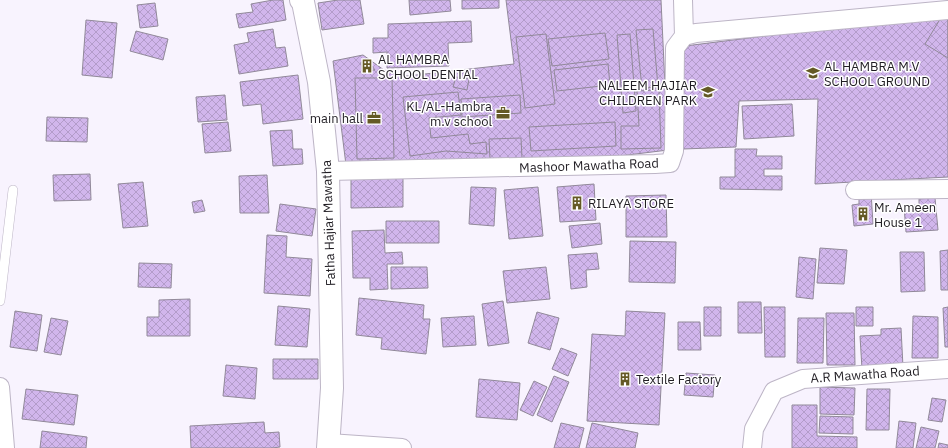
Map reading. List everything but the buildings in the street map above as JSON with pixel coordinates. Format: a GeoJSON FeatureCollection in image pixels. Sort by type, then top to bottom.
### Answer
{"type":"FeatureCollection","features":[{"type":"Feature","properties":{"kind":"street"},"geometry":{"type":"LineString","coordinates":[[683,0],[684,36],[704,32],[948,10]]}},
{"type":"Feature","properties":{"kind":"street","name":"Fatha Hajiar Mawatha"},"geometry":{"type":"LineString","coordinates":[[302,1],[319,82],[328,171],[332,388],[328,446]]}},
{"type":"Feature","properties":{"kind":"street","name":"Mashoor Mawatha Road"},"geometry":{"type":"LineString","coordinates":[[328,171],[655,164],[670,162],[674,151],[675,48],[684,36]]}},
{"type":"Feature","properties":{"kind":"street"},"geometry":{"type":"LineString","coordinates":[[855,190],[948,189]]}},
{"type":"Feature","properties":{"kind":"street","name":"A.R Mawatha Road"},"geometry":{"type":"LineString","coordinates":[[752,448],[754,429],[774,391],[803,379],[948,369]]}},
{"type":"Feature","properties":{"kind":"street"},"geometry":{"type":"LineString","coordinates":[[0,387],[4,448]]}},
{"type":"Feature","properties":{"kind":"street"},"geometry":{"type":"LineString","coordinates":[[328,446],[402,448]]}},
{"type":"Feature","properties":{"kind":"lane"},"geometry":{"type":"LineString","coordinates":[[0,301],[13,190]]}},
{"type":"Feature","properties":{"kind":"place","name":"AL HAMBRA SCHOOL DENTAL"},"geometry":{"type":"Point","coordinates":[367,66]}},
{"type":"Feature","properties":{"kind":"place","name":"AL HAMBRA M.V SCHOOL GROUND"},"geometry":{"type":"Point","coordinates":[813,73]}},
{"type":"Feature","properties":{"kind":"place","name":"NALEEM HAJIAR CHILDREN PARK"},"geometry":{"type":"Point","coordinates":[708,92]}},
{"type":"Feature","properties":{"kind":"place","name":"KL/AL-Hambra m.v school"},"geometry":{"type":"Point","coordinates":[503,113]}},
{"type":"Feature","properties":{"kind":"place","name":"main hall"},"geometry":{"type":"Point","coordinates":[374,118]}},
{"type":"Feature","properties":{"kind":"place","name":"RILAYA STORE"},"geometry":{"type":"Point","coordinates":[577,203]}},
{"type":"Feature","properties":{"kind":"place","name":"Mr. Ameen House 1"},"geometry":{"type":"Point","coordinates":[863,214]}},
{"type":"Feature","properties":{"kind":"place","name":"Textile Factory"},"geometry":{"type":"Point","coordinates":[625,379]}}]}
